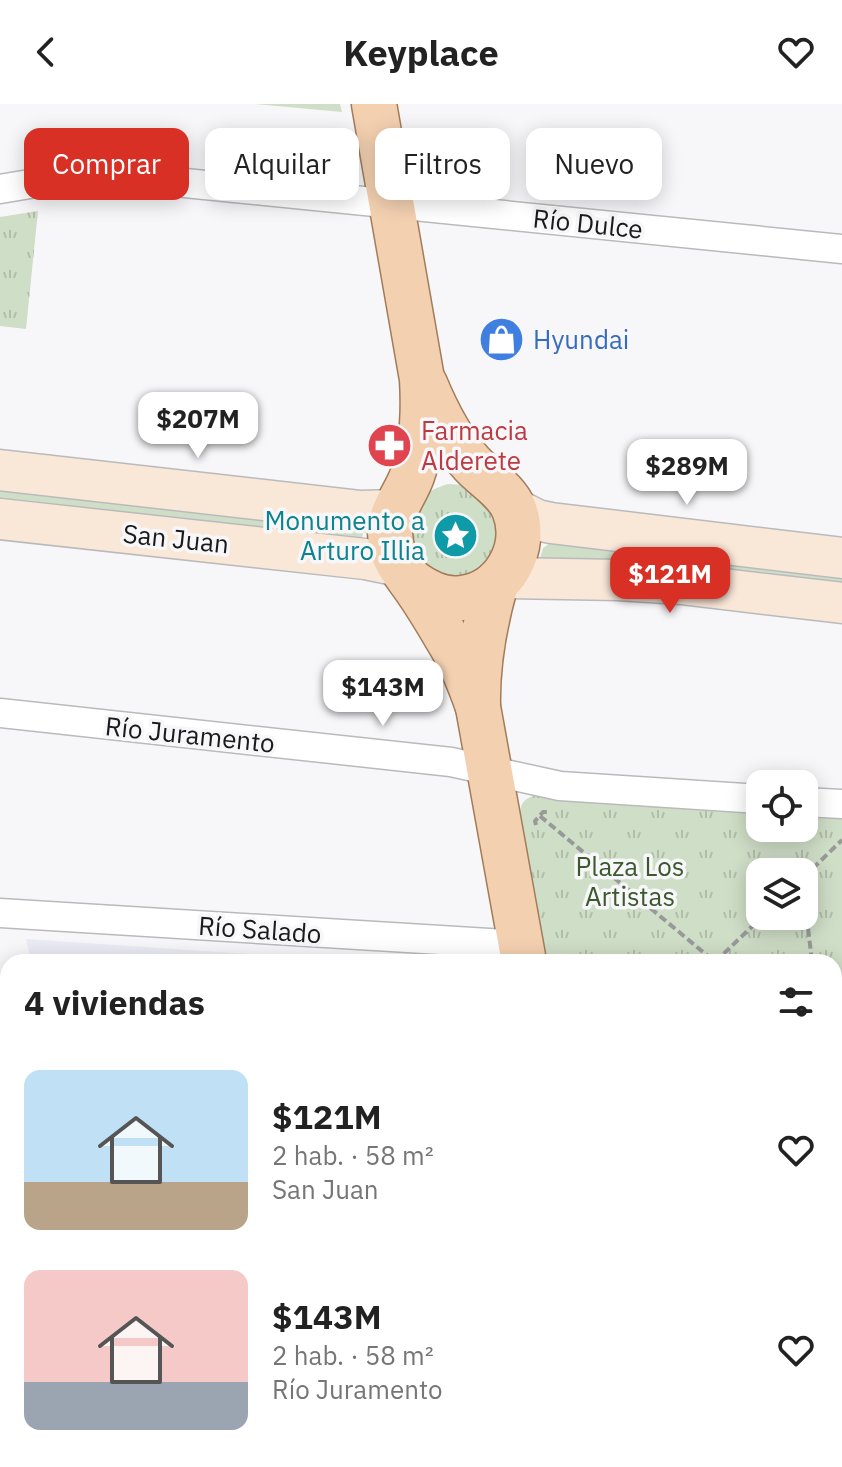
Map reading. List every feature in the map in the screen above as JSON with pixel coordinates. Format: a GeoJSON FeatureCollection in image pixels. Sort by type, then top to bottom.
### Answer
{"type":"FeatureCollection","features":[{"type":"Feature","properties":{"kind":"main road"},"geometry":{"type":"LineString","coordinates":[[374,104],[422,379],[421,439],[412,476],[390,529],[392,548],[458,657],[478,707]]}},
{"type":"Feature","properties":{"kind":"main road"},"geometry":{"type":"LineString","coordinates":[[422,379],[451,436],[468,460],[501,494],[518,526],[518,545],[512,563],[499,581],[482,636],[477,685],[478,707],[522,954]]}},
{"type":"Feature","properties":{"kind":"main road","name":"San Juan"},"geometry":{"type":"LineString","coordinates":[[0,470],[361,511],[400,501]]}},
{"type":"Feature","properties":{"kind":"main road"},"geometry":{"type":"LineString","coordinates":[[400,501],[419,481],[435,473],[454,470],[472,473],[537,520],[842,558]]}},
{"type":"Feature","properties":{"kind":"main road","name":"San Juan"},"geometry":{"type":"LineString","coordinates":[[0,519],[365,559],[405,574]]}},
{"type":"Feature","properties":{"kind":"main road"},"geometry":{"type":"LineString","coordinates":[[405,574],[426,592],[444,597],[462,598],[480,593],[499,581],[618,580],[681,584],[842,603]]}},
{"type":"Feature","properties":{"kind":"street","name":"Río Dulce"},"geometry":{"type":"LineString","coordinates":[[0,189],[78,176],[105,175],[842,249]]}},
{"type":"Feature","properties":{"kind":"street","name":"Río Juramento"},"geometry":{"type":"LineString","coordinates":[[0,713],[451,762],[560,786],[746,798]]}},
{"type":"Feature","properties":{"kind":"street"},"geometry":{"type":"LineString","coordinates":[[818,803],[842,804]]}},
{"type":"Feature","properties":{"kind":"street","name":"Río Salado"},"geometry":{"type":"LineString","coordinates":[[0,913],[522,954]]}},
{"type":"Feature","properties":{"kind":"path"},"geometry":{"type":"LineString","coordinates":[[538,837],[535,821],[543,812],[558,813]]}},
{"type":"Feature","properties":{"kind":"path"},"geometry":{"type":"LineString","coordinates":[[540,816],[705,954]]}},
{"type":"Feature","properties":{"kind":"path"},"geometry":{"type":"LineString","coordinates":[[818,863],[842,840]]}},
{"type":"Feature","properties":{"kind":"path"},"geometry":{"type":"LineString","coordinates":[[723,954],[748,930]]}},
{"type":"Feature","properties":{"kind":"path"},"geometry":{"type":"LineString","coordinates":[[808,930],[811,954]]}},
{"type":"Feature","properties":{"kind":"shaded area"},"geometry":{"type":"Polygon","coordinates":[[[26,939],[250,954],[29,954],[26,939]]]}},
{"type":"Feature","properties":{"kind":"green space"},"geometry":{"type":"Polygon","coordinates":[[[255,104],[340,104],[342,112],[255,104]]]}},
{"type":"Feature","properties":{"kind":"green space"},"geometry":{"type":"Polygon","coordinates":[[[38,211],[26,329],[0,326],[0,217],[38,211]]]}},
{"type":"Feature","properties":{"kind":"green space"},"geometry":{"type":"Polygon","coordinates":[[[0,481],[361,526],[363,535],[361,540],[0,507],[0,481]]]}},
{"type":"Feature","properties":{"kind":"green space"},"geometry":{"type":"Polygon","coordinates":[[[448,484],[464,485],[494,502],[503,551],[467,585],[409,559],[409,521],[415,504],[422,496],[448,484]]]}},
{"type":"Feature","properties":{"kind":"green space"},"geometry":{"type":"Polygon","coordinates":[[[552,542],[842,573],[842,594],[540,559],[543,548],[552,542]]]}},
{"type":"Feature","properties":{"kind":"green space","name":"Plaza Los Artistas"},"geometry":{"type":"Polygon","coordinates":[[[537,795],[746,807],[746,842],[818,842],[818,812],[842,813],[842,954],[544,954],[520,819],[523,803],[537,795]]]}},
{"type":"Feature","properties":{"kind":"place","name":"Hyundai"},"geometry":{"type":"Point","coordinates":[502,339]}},
{"type":"Feature","properties":{"kind":"place","name":"Farmacia Alderete"},"geometry":{"type":"Point","coordinates":[390,445]}},
{"type":"Feature","properties":{"kind":"place","name":"Monumento a Arturo Illia"},"geometry":{"type":"Point","coordinates":[456,535]}}]}
